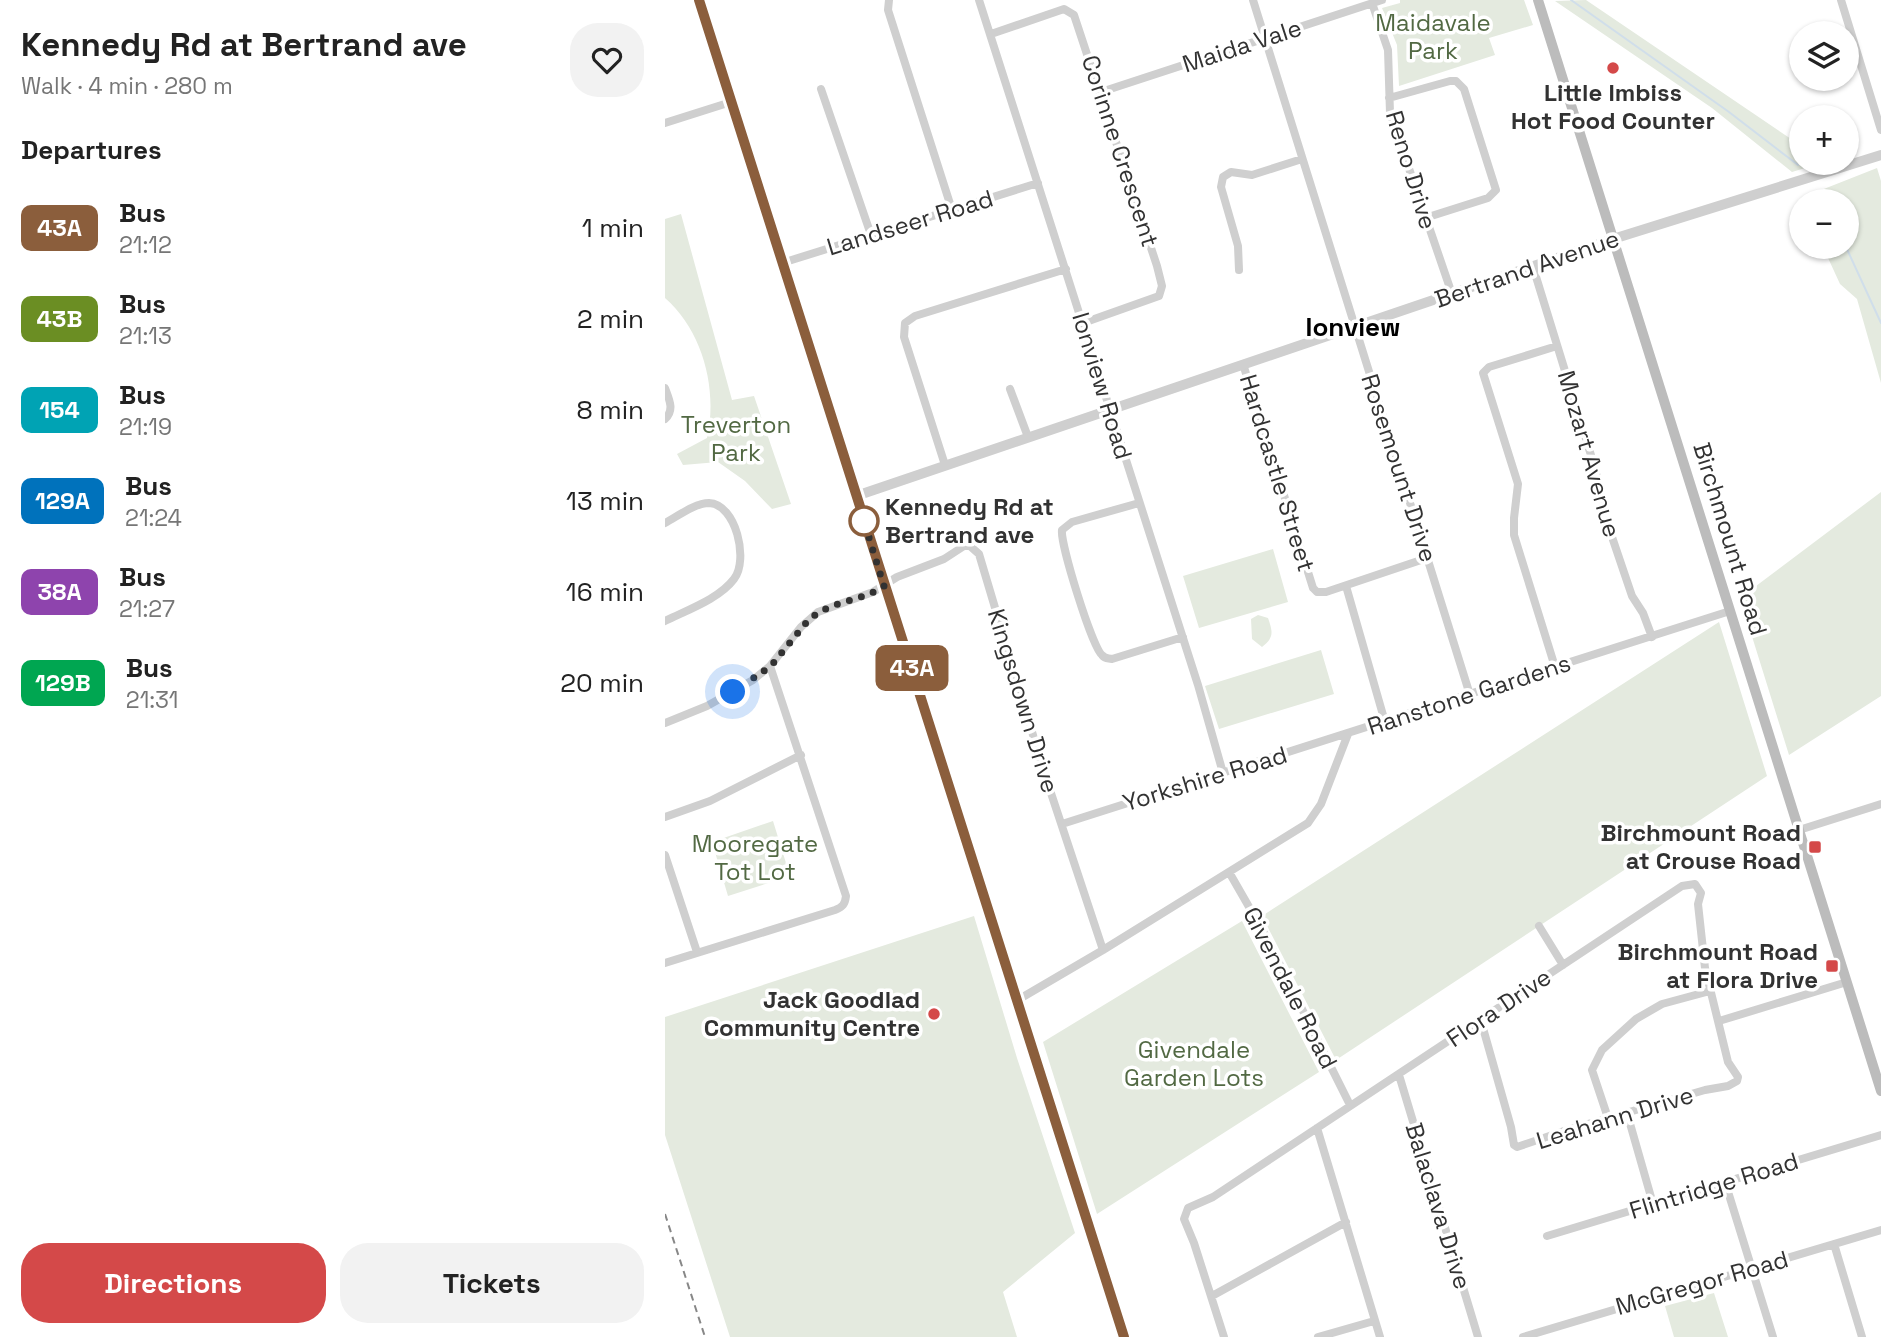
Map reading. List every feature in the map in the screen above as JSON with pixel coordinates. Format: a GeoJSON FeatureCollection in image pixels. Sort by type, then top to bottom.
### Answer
{"type":"FeatureCollection","features":[{"type":"Feature","properties":{"kind":"main road"},"geometry":{"type":"LineString","coordinates":[[699,0],[1124,1337]]}},
{"type":"Feature","properties":{"kind":"main road","name":"Birchmount Road"},"geometry":{"type":"LineString","coordinates":[[1538,0],[1881,1091]]}},
{"type":"Feature","properties":{"kind":"street"},"geometry":{"type":"LineString","coordinates":[[889,0],[888,10],[952,210]]}},
{"type":"Feature","properties":{"kind":"street","name":"Ionview Road"},"geometry":{"type":"LineString","coordinates":[[979,0],[1183,637],[1223,773]]}},
{"type":"Feature","properties":{"kind":"street","name":"Rosemount Drive"},"geometry":{"type":"LineString","coordinates":[[1253,0],[1470,695]]}},
{"type":"Feature","properties":{"kind":"street","name":"Maida Vale"},"geometry":{"type":"LineString","coordinates":[[1101,92],[1382,0]]}},
{"type":"Feature","properties":{"kind":"street"},"geometry":{"type":"LineString","coordinates":[[1841,0],[1881,130]]}},
{"type":"Feature","properties":{"kind":"street","name":"Reno Drive"},"geometry":{"type":"LineString","coordinates":[[1371,4],[1388,50],[1391,113],[1452,294]]}},
{"type":"Feature","properties":{"kind":"street","name":"Corinne Crescent"},"geometry":{"type":"LineString","coordinates":[[991,34],[1064,9],[1069,10],[1077,19],[1101,92],[1162,286],[1159,296],[1149,301],[1083,323]]}},
{"type":"Feature","properties":{"kind":"street"},"geometry":{"type":"LineString","coordinates":[[1389,98],[1450,81],[1459,83],[1464,89],[1488,168],[1496,184],[1496,190],[1489,198],[1425,218]]}},
{"type":"Feature","properties":{"kind":"street"},"geometry":{"type":"LineString","coordinates":[[821,89],[871,235]]}},
{"type":"Feature","properties":{"kind":"street"},"geometry":{"type":"LineString","coordinates":[[665,123],[731,102]]}},
{"type":"Feature","properties":{"kind":"street","name":"Bertrand Avenue"},"geometry":{"type":"LineString","coordinates":[[856,496],[1613,239],[1881,155]]}},
{"type":"Feature","properties":{"kind":"street"},"geometry":{"type":"LineString","coordinates":[[1239,270],[1238,246],[1221,187],[1223,177],[1231,172],[1252,175],[1302,159]]}},
{"type":"Feature","properties":{"kind":"street","name":"Landseer Road"},"geometry":{"type":"LineString","coordinates":[[782,263],[1038,183]]}},
{"type":"Feature","properties":{"kind":"street","name":"Mozart Avenue"},"geometry":{"type":"LineString","coordinates":[[1533,267],[1629,587],[1652,637]]}},
{"type":"Feature","properties":{"kind":"street"},"geometry":{"type":"LineString","coordinates":[[945,465],[904,337],[905,323],[915,316],[1066,269]]}},
{"type":"Feature","properties":{"kind":"street"},"geometry":{"type":"LineString","coordinates":[[1555,667],[1514,535],[1518,484],[1483,373],[1489,367],[1557,346]]}},
{"type":"Feature","properties":{"kind":"street","name":"Hardcastle Street"},"geometry":{"type":"LineString","coordinates":[[1243,364],[1313,588],[1321,593],[1427,558]]}},
{"type":"Feature","properties":{"kind":"street"},"geometry":{"type":"LineString","coordinates":[[665,388],[671,405],[665,419]]}},
{"type":"Feature","properties":{"kind":"street"},"geometry":{"type":"LineString","coordinates":[[1010,389],[1028,437]]}},
{"type":"Feature","properties":{"kind":"street"},"geometry":{"type":"LineString","coordinates":[[1139,503],[1072,522],[1062,530],[1062,541],[1081,603],[1096,646],[1106,658],[1112,659],[1183,637]]}},
{"type":"Feature","properties":{"kind":"street"},"geometry":{"type":"LineString","coordinates":[[665,523],[701,504],[717,505],[726,510],[731,518],[741,558],[737,575],[723,589],[665,621]]}},
{"type":"Feature","properties":{"kind":"street","name":"Kingsdown Drive"},"geometry":{"type":"LineString","coordinates":[[884,586],[897,577],[944,559],[964,546],[970,545],[976,549],[1044,772],[1103,950]]}},
{"type":"Feature","properties":{"kind":"street"},"geometry":{"type":"LineString","coordinates":[[665,723],[733,692],[771,666],[810,618],[829,607],[870,594],[884,586]]}},
{"type":"Feature","properties":{"kind":"street"},"geometry":{"type":"LineString","coordinates":[[1346,586],[1385,722]]}},
{"type":"Feature","properties":{"kind":"street","name":"Ranstone Gardens"},"geometry":{"type":"LineString","coordinates":[[1016,1001],[1295,833],[1315,815],[1321,804],[1348,734],[1730,611]]}},
{"type":"Feature","properties":{"kind":"street"},"geometry":{"type":"LineString","coordinates":[[665,963],[835,910],[845,903],[846,896],[771,666]]}},
{"type":"Feature","properties":{"kind":"street","name":"Yorkshire Road"},"geometry":{"type":"LineString","coordinates":[[1062,824],[1348,734]]}},
{"type":"Feature","properties":{"kind":"street"},"geometry":{"type":"LineString","coordinates":[[665,817],[720,797],[801,755]]}},
{"type":"Feature","properties":{"kind":"street"},"geometry":{"type":"LineString","coordinates":[[1799,830],[1881,804]]}},
{"type":"Feature","properties":{"kind":"street"},"geometry":{"type":"LineString","coordinates":[[665,855],[697,953]]}},
{"type":"Feature","properties":{"kind":"street","name":"Givendale Road"},"geometry":{"type":"LineString","coordinates":[[1229,872],[1264,933],[1350,1105]]}},
{"type":"Feature","properties":{"kind":"street","name":"Flora Drive"},"geometry":{"type":"LineString","coordinates":[[1224,1337],[1185,1222],[1186,1210],[1213,1197],[1682,886],[1691,883],[1695,884],[1701,893],[1698,904],[1701,940],[1710,991],[1719,1021]]}},
{"type":"Feature","properties":{"kind":"street"},"geometry":{"type":"LineString","coordinates":[[1539,926],[1563,965]]}},
{"type":"Feature","properties":{"kind":"street"},"geometry":{"type":"LineString","coordinates":[[1719,1021],[1847,982]]}},
{"type":"Feature","properties":{"kind":"street"},"geometry":{"type":"LineString","coordinates":[[1608,1118],[1592,1070],[1602,1050],[1623,1029],[1663,1004],[1710,991]]}},
{"type":"Feature","properties":{"kind":"street","name":"Leahann Drive"},"geometry":{"type":"LineString","coordinates":[[1481,1021],[1514,1145],[1522,1147],[1535,1140],[1728,1086],[1737,1081],[1737,1073],[1728,1062],[1719,1021]]}},
{"type":"Feature","properties":{"kind":"street","name":"Balaclava Drive"},"geometry":{"type":"LineString","coordinates":[[1399,1075],[1478,1337]]}},
{"type":"Feature","properties":{"kind":"street"},"geometry":{"type":"LineString","coordinates":[[1626,1113],[1653,1203]]}},
{"type":"Feature","properties":{"kind":"street"},"geometry":{"type":"LineString","coordinates":[[1317,1128],[1380,1337]]}},
{"type":"Feature","properties":{"kind":"street","name":"Flintridge Road"},"geometry":{"type":"LineString","coordinates":[[1547,1236],[1881,1135]]}},
{"type":"Feature","properties":{"kind":"street"},"geometry":{"type":"LineString","coordinates":[[1725,1182],[1773,1337]]}},
{"type":"Feature","properties":{"kind":"street"},"geometry":{"type":"LineString","coordinates":[[1212,1296],[1346,1222]]}},
{"type":"Feature","properties":{"kind":"street","name":"McGregor Road"},"geometry":{"type":"LineString","coordinates":[[1523,1337],[1881,1230]]}},
{"type":"Feature","properties":{"kind":"street"},"geometry":{"type":"LineString","coordinates":[[1834,1244],[1861,1337]]}},
{"type":"Feature","properties":{"kind":"street"},"geometry":{"type":"LineString","coordinates":[[1318,1337],[1374,1321]]}},
{"type":"Feature","properties":{"kind":"green space","name":"Maidavale Park"},"geometry":{"type":"Polygon","coordinates":[[[1400,0],[1524,0],[1533,25],[1489,38],[1495,55],[1399,86],[1397,45],[1382,8],[1400,3],[1400,0]]]}},
{"type":"Feature","properties":{"kind":"green space"},"geometry":{"type":"Polygon","coordinates":[[[1586,0],[1789,138],[1789,170],[1712,108],[1555,1],[1586,0]]]}},
{"type":"Feature","properties":{"kind":"green space"},"geometry":{"type":"Polygon","coordinates":[[[1877,168],[1881,181],[1881,383],[1857,299],[1840,284],[1829,259],[1859,259],[1859,189],[1824,189],[1877,168]]]}},
{"type":"Feature","properties":{"kind":"green space","name":"Treverton Park"},"geometry":{"type":"Polygon","coordinates":[[[681,214],[732,400],[754,396],[791,504],[772,509],[745,481],[718,462],[683,465],[677,454],[707,438],[710,420],[709,381],[698,344],[689,327],[665,298],[665,219],[681,214]]]}},
{"type":"Feature","properties":{"kind":"green space"},"geometry":{"type":"Polygon","coordinates":[[[1881,492],[1881,696],[1789,755],[1740,598],[1881,492]]]}},
{"type":"Feature","properties":{"kind":"green space"},"geometry":{"type":"Polygon","coordinates":[[[1273,549],[1288,602],[1199,628],[1183,576],[1273,549]]]}},
{"type":"Feature","properties":{"kind":"green space"},"geometry":{"type":"Polygon","coordinates":[[[1258,615],[1268,618],[1271,631],[1269,641],[1262,647],[1252,639],[1251,619],[1258,615]]]}},
{"type":"Feature","properties":{"kind":"green space"},"geometry":{"type":"Polygon","coordinates":[[[1719,622],[1767,776],[1336,1060],[1262,916],[1719,622]]]}},
{"type":"Feature","properties":{"kind":"green space"},"geometry":{"type":"Polygon","coordinates":[[[1321,650],[1334,694],[1219,729],[1205,686],[1321,650]]]}},
{"type":"Feature","properties":{"kind":"green space","name":"Mooregate Tot Lot"},"geometry":{"type":"Polygon","coordinates":[[[773,821],[790,876],[728,896],[712,842],[773,821]]]}},
{"type":"Feature","properties":{"kind":"green space"},"geometry":{"type":"Polygon","coordinates":[[[974,916],[1017,1058],[1075,1233],[1003,1292],[1017,1337],[730,1337],[665,1135],[665,1017],[974,916]]]}},
{"type":"Feature","properties":{"kind":"green space","name":"Givendale Garden Lots"},"geometry":{"type":"Polygon","coordinates":[[[1242,921],[1319,1072],[1097,1214],[1043,1042],[1242,921]]]}},
{"type":"Feature","properties":{"kind":"green space"},"geometry":{"type":"Polygon","coordinates":[[[1714,1293],[1728,1337],[1674,1337],[1665,1306],[1714,1293]]]}},
{"type":"Feature","properties":{"kind":"waterway"},"geometry":{"type":"LineString","coordinates":[[1571,0],[1789,158]]}},
{"type":"Feature","properties":{"kind":"waterway"},"geometry":{"type":"LineString","coordinates":[[1852,259],[1881,323]]}},
{"type":"Feature","properties":{"kind":"railway"},"geometry":{"type":"LineString","coordinates":[[665,1214],[705,1337]]}},
{"type":"Feature","properties":{"kind":"bus line","name":"43A"},"geometry":{"type":"LineString","coordinates":[[699,0],[1124,1337]]}},
{"type":"Feature","properties":{"kind":"place","name":"Little Imbiss Hot Food Counter"},"geometry":{"type":"Point","coordinates":[1613,68]}},
{"type":"Feature","properties":{"kind":"place","name":"Kennedy Rd at Bertrand ave"},"geometry":{"type":"Point","coordinates":[864,521]}},
{"type":"Feature","properties":{"kind":"place","name":"Birchmount Road at Crouse Road"},"geometry":{"type":"Point","coordinates":[1815,847]}},
{"type":"Feature","properties":{"kind":"place","name":"Birchmount Road at Flora Drive"},"geometry":{"type":"Point","coordinates":[1832,966]}},
{"type":"Feature","properties":{"kind":"place","name":"Jack Goodlad Community Centre"},"geometry":{"type":"Point","coordinates":[934,1014]}},
{"type":"Feature","properties":{"kind":"district","name":"Ionview"},"geometry":{"type":"Point","coordinates":[1353,327]}},
{"type":"Feature","properties":{"kind":"route"},"geometry":{"type":"LineString","coordinates":[[733,692],[771,666],[810,618],[829,607],[870,594],[884,586],[862,515],[864,521]]}}]}
